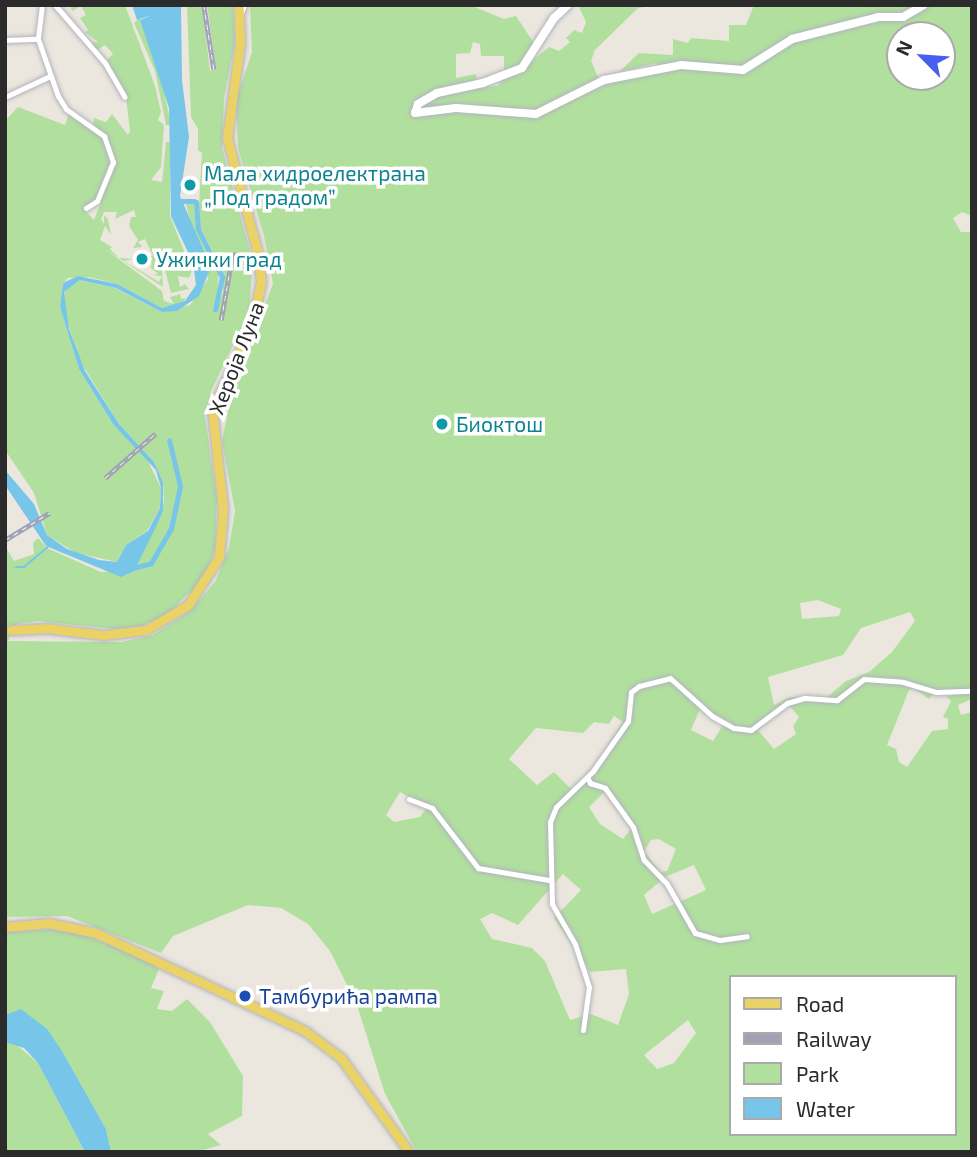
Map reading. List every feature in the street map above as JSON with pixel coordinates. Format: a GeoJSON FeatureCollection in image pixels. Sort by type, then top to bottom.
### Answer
{"type":"FeatureCollection","features":[{"type":"Feature","properties":{"kind":"main road","name":"Хероја Луна"},"geometry":{"type":"LineString","coordinates":[[11,630],[46,628],[113,635],[146,629],[188,605],[219,557],[223,509],[212,410],[252,324],[261,282],[258,254],[228,145],[241,5]]}},
{"type":"Feature","properties":{"kind":"main road"},"geometry":{"type":"LineString","coordinates":[[5,927],[48,923],[90,931],[305,1031],[341,1058],[409,1152]]}},
{"type":"Feature","properties":{"kind":"street"},"geometry":{"type":"LineString","coordinates":[[42,5],[38,38],[50,76],[66,109],[104,136],[113,160],[97,201],[86,208]]}},
{"type":"Feature","properties":{"kind":"street"},"geometry":{"type":"LineString","coordinates":[[568,5],[554,18],[522,68],[483,83],[437,93],[418,104],[415,113],[456,108],[533,115],[604,80],[681,65],[743,70],[792,39],[878,17],[903,17],[924,5]]}},
{"type":"Feature","properties":{"kind":"street"},"geometry":{"type":"LineString","coordinates":[[56,6],[106,63],[125,97]]}},
{"type":"Feature","properties":{"kind":"street"},"geometry":{"type":"LineString","coordinates":[[5,40],[38,38]]}},
{"type":"Feature","properties":{"kind":"street"},"geometry":{"type":"LineString","coordinates":[[5,97],[50,76]]}},
{"type":"Feature","properties":{"kind":"street"},"geometry":{"type":"LineString","coordinates":[[583,1030],[589,1002],[584,966],[552,904],[549,880],[552,815],[587,777],[628,721],[632,692],[659,678],[678,682],[712,716],[740,730],[757,728],[796,699],[837,700],[864,678],[903,682],[936,692],[972,691]]}},
{"type":"Feature","properties":{"kind":"street"},"geometry":{"type":"LineString","coordinates":[[587,777],[590,783],[605,788],[633,827],[644,860],[667,884],[695,933],[720,940],[747,936]]}},
{"type":"Feature","properties":{"kind":"street"},"geometry":{"type":"LineString","coordinates":[[409,799],[432,808],[478,868],[549,880]]}},
{"type":"Feature","properties":{"kind":"green space"},"geometry":{"type":"Polygon","coordinates":[[[70,5],[125,5],[155,86],[161,112],[158,120],[164,125],[161,167],[151,180],[162,182],[166,142],[170,142],[170,216],[192,271],[189,278],[178,276],[180,287],[185,284],[189,289],[171,293],[161,255],[163,287],[105,249],[162,291],[164,301],[174,304],[170,297],[180,294],[181,299],[186,298],[183,302],[162,308],[117,284],[89,277],[68,278],[63,283],[60,307],[79,369],[113,424],[144,453],[161,488],[160,508],[147,531],[126,545],[117,562],[76,553],[47,535],[34,493],[5,450],[6,120],[18,107],[65,125],[69,114],[101,134],[112,162],[95,202],[83,208],[94,220],[115,164],[107,138],[93,124],[94,118],[106,122],[112,114],[128,135],[130,131],[126,98],[106,61],[113,54],[105,45],[96,51],[87,44],[98,42],[85,32],[88,30],[80,18],[86,15],[81,6],[72,11],[70,5]],[[134,210],[115,219],[117,212],[104,212],[101,219],[104,224],[104,215],[108,219],[111,235],[105,226],[100,240],[112,247],[110,249],[119,258],[133,259],[124,261],[159,282],[162,276],[152,275],[158,274],[151,268],[152,257],[143,258],[145,255],[153,256],[154,258],[145,239],[138,242],[142,247],[133,248],[138,240],[129,226],[131,217],[136,217],[134,210]]]}},
{"type":"Feature","properties":{"kind":"green space"},"geometry":{"type":"Polygon","coordinates":[[[187,5],[202,5],[210,71],[216,68],[207,5],[233,7],[235,41],[224,99],[222,148],[253,262],[249,312],[211,391],[205,417],[217,500],[215,549],[205,577],[168,614],[141,626],[114,629],[38,621],[16,624],[8,641],[122,642],[153,635],[190,611],[215,582],[229,548],[235,511],[222,441],[233,386],[273,284],[264,236],[238,148],[236,100],[252,52],[250,5],[470,5],[504,19],[516,16],[536,46],[526,66],[549,47],[559,51],[570,42],[566,38],[574,30],[582,33],[586,22],[578,5],[657,5],[638,8],[595,50],[591,61],[599,79],[537,111],[658,66],[656,63],[619,72],[639,53],[673,55],[673,39],[688,43],[691,38],[729,41],[729,25],[746,25],[754,5],[972,5],[972,216],[962,212],[953,218],[961,232],[972,232],[972,699],[958,705],[961,715],[972,712],[972,1152],[417,1152],[385,1094],[357,1005],[330,951],[308,924],[281,908],[248,905],[173,936],[161,953],[67,916],[5,917],[5,546],[14,561],[34,554],[33,543],[38,538],[47,548],[101,572],[134,571],[164,502],[163,482],[154,462],[119,424],[80,361],[67,321],[64,292],[80,280],[115,288],[162,312],[190,305],[208,279],[206,256],[194,236],[186,204],[194,202],[196,228],[219,271],[216,310],[223,292],[223,271],[198,223],[202,152],[198,151],[198,129],[191,117],[187,5]],[[473,42],[470,53],[456,54],[456,78],[476,74],[477,83],[456,90],[498,86],[504,77],[504,56],[481,56],[480,44],[473,42]],[[818,600],[800,603],[802,619],[839,616],[841,609],[818,600]],[[910,612],[861,628],[843,655],[768,677],[774,705],[790,697],[825,699],[846,681],[869,672],[892,652],[915,621],[910,612]],[[914,688],[909,690],[887,745],[896,749],[899,762],[907,767],[932,731],[948,729],[948,719],[943,717],[951,701],[946,697],[953,695],[950,689],[937,690],[929,699],[914,688]],[[788,704],[758,730],[774,749],[796,734],[793,726],[799,717],[788,704]],[[700,709],[691,730],[713,741],[723,725],[700,709]],[[614,716],[609,724],[594,722],[583,733],[536,728],[509,759],[537,785],[554,772],[571,789],[592,769],[623,722],[614,716]],[[400,792],[386,815],[394,822],[420,817],[427,807],[400,792]],[[604,792],[589,807],[600,824],[623,839],[631,829],[604,792]],[[659,839],[651,840],[644,851],[660,872],[667,871],[676,849],[659,839]],[[694,865],[665,877],[644,895],[652,914],[706,890],[694,865]],[[563,874],[518,925],[492,913],[480,919],[492,939],[532,948],[545,961],[570,1020],[591,1014],[618,1025],[629,994],[626,969],[590,972],[554,918],[581,890],[563,874]],[[688,1020],[644,1055],[657,1069],[674,1063],[696,1033],[688,1020]]]}},
{"type":"Feature","properties":{"kind":"green space"},"geometry":{"type":"Polygon","coordinates":[[[140,18],[163,86],[171,125],[166,125],[155,71],[134,23],[140,18]]]}},
{"type":"Feature","properties":{"kind":"green space"},"geometry":{"type":"Polygon","coordinates":[[[53,929],[79,933],[142,958],[159,969],[151,988],[164,991],[157,1009],[172,1011],[187,999],[210,1022],[243,1076],[242,1116],[208,1134],[221,1145],[196,1152],[111,1152],[106,1129],[62,1051],[12,1013],[5,1015],[5,932],[53,929]]]}},
{"type":"Feature","properties":{"kind":"green space"},"geometry":{"type":"Polygon","coordinates":[[[12,1041],[38,1063],[85,1152],[5,1152],[5,1042],[12,1041]]]}},
{"type":"Feature","properties":{"kind":"water"},"geometry":{"type":"Polygon","coordinates":[[[132,5],[181,5],[182,80],[189,137],[180,196],[206,256],[209,272],[199,296],[177,311],[162,312],[116,288],[80,280],[64,292],[69,329],[85,371],[119,424],[154,462],[163,482],[163,511],[134,571],[121,577],[46,546],[5,485],[5,470],[34,504],[47,535],[67,549],[99,560],[117,562],[126,545],[148,531],[160,508],[161,488],[156,470],[113,424],[79,369],[60,307],[63,283],[78,276],[117,284],[162,308],[185,301],[196,285],[193,263],[171,216],[169,108],[140,20],[152,15],[137,20],[132,5]]]}},
{"type":"Feature","properties":{"kind":"water"},"geometry":{"type":"Polygon","coordinates":[[[21,1009],[47,1029],[62,1051],[106,1129],[111,1152],[85,1152],[38,1063],[24,1048],[5,1042],[5,1015],[21,1009]]]}},
{"type":"Feature","properties":{"kind":"waterway"},"geometry":{"type":"LineString","coordinates":[[176,201],[194,201]]}},
{"type":"Feature","properties":{"kind":"waterway"},"geometry":{"type":"LineString","coordinates":[[196,202],[198,229],[222,277],[215,309]]}},
{"type":"Feature","properties":{"kind":"waterway"},"geometry":{"type":"LineString","coordinates":[[129,569],[151,563],[171,529],[180,486],[169,440]]}},
{"type":"Feature","properties":{"kind":"waterway"},"geometry":{"type":"LineString","coordinates":[[16,567],[24,567],[48,547]]}},
{"type":"Feature","properties":{"kind":"railway"},"geometry":{"type":"LineString","coordinates":[[204,5],[214,69]]}},
{"type":"Feature","properties":{"kind":"railway"},"geometry":{"type":"LineString","coordinates":[[221,320],[233,252]]}},
{"type":"Feature","properties":{"kind":"railway"},"geometry":{"type":"LineString","coordinates":[[105,478],[155,434]]}},
{"type":"Feature","properties":{"kind":"railway"},"geometry":{"type":"LineString","coordinates":[[5,540],[49,513]]}},
{"type":"Feature","properties":{"kind":"place","name":"Мала хидроелектрана „Под градом”"},"geometry":{"type":"Point","coordinates":[190,185]}},
{"type":"Feature","properties":{"kind":"place","name":"Ужички град"},"geometry":{"type":"Point","coordinates":[142,259]}},
{"type":"Feature","properties":{"kind":"place","name":"Биоктош"},"geometry":{"type":"Point","coordinates":[442,424]}},
{"type":"Feature","properties":{"kind":"place","name":"Тамбурића рампа"},"geometry":{"type":"Point","coordinates":[245,996]}}]}
